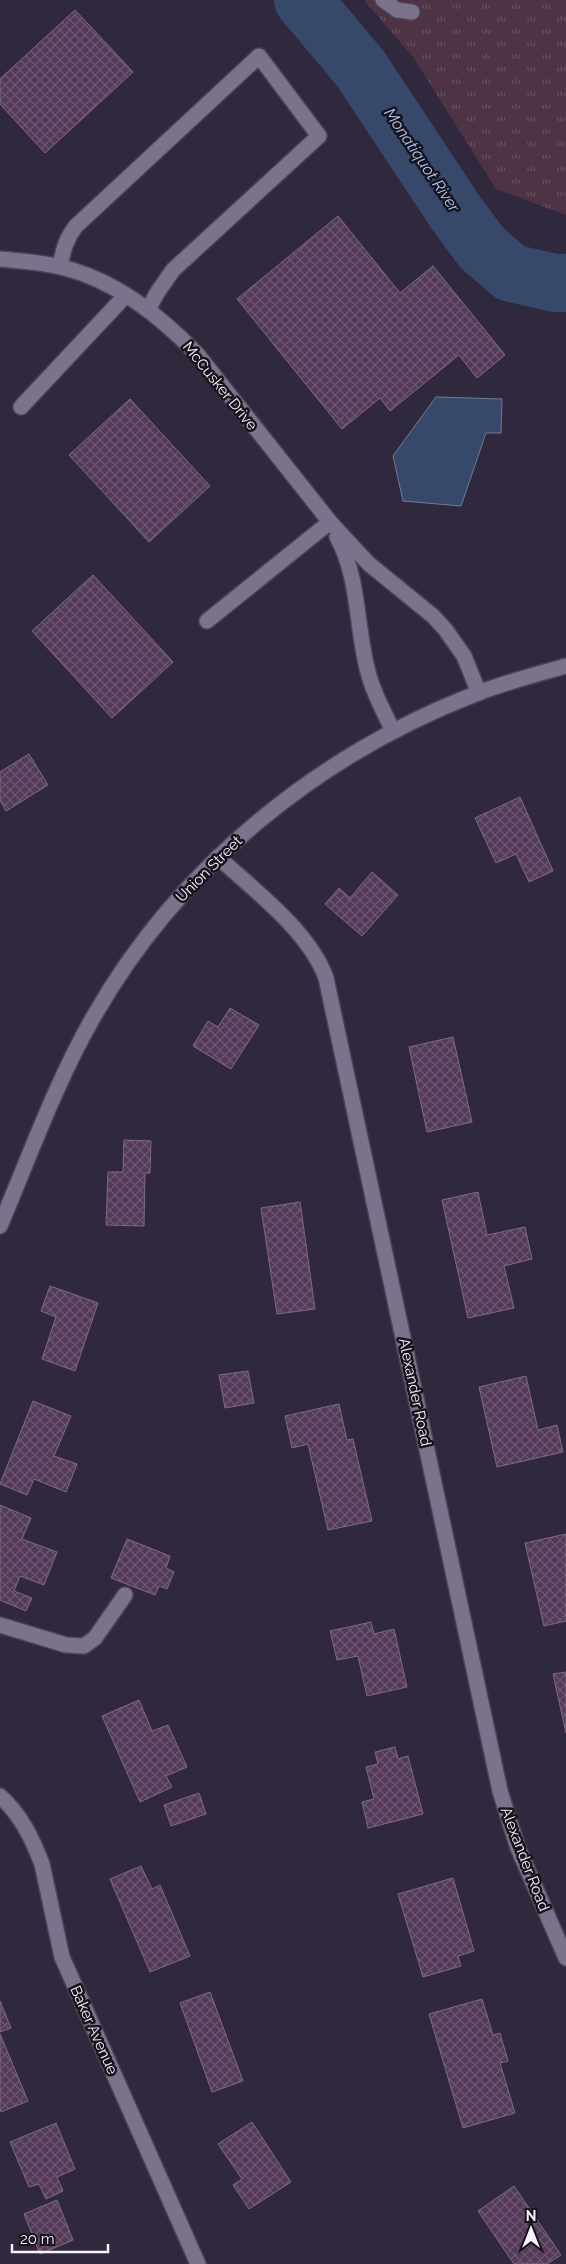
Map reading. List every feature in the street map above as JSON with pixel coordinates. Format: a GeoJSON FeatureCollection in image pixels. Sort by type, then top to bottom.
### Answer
{"type":"FeatureCollection","features":[{"type":"Feature","properties":{"kind":"street"},"geometry":{"type":"LineString","coordinates":[[383,0],[398,10],[412,12]]}},
{"type":"Feature","properties":{"kind":"street"},"geometry":{"type":"LineString","coordinates":[[60,266],[65,245],[70,233],[76,226],[259,56],[319,136],[173,270],[148,310]]}},
{"type":"Feature","properties":{"kind":"street","name":"McCusker Drive"},"geometry":{"type":"LineString","coordinates":[[0,260],[60,266],[96,278],[148,310],[197,354],[330,522],[369,564],[433,616],[445,629],[464,656],[479,692]]}},
{"type":"Feature","properties":{"kind":"street"},"geometry":{"type":"LineString","coordinates":[[21,407],[126,295]]}},
{"type":"Feature","properties":{"kind":"street"},"geometry":{"type":"LineString","coordinates":[[207,621],[330,522]]}},
{"type":"Feature","properties":{"kind":"street","name":"McCusker Drive"},"geometry":{"type":"LineString","coordinates":[[330,522],[346,557],[352,577],[364,654],[371,682],[393,731]]}},
{"type":"Feature","properties":{"kind":"street","name":"Union Street"},"geometry":{"type":"LineString","coordinates":[[0,1226],[62,1082],[95,1014],[150,932],[171,906],[218,857],[276,806],[303,786],[331,767],[393,731],[479,692],[566,666]]}},
{"type":"Feature","properties":{"kind":"street","name":"Alexander Road"},"geometry":{"type":"LineString","coordinates":[[218,857],[300,934],[320,962],[326,978],[502,1800],[518,1848],[566,1958]]}},
{"type":"Feature","properties":{"kind":"street"},"geometry":{"type":"LineString","coordinates":[[0,1625],[66,1645],[84,1646],[95,1638],[125,1595]]}},
{"type":"Feature","properties":{"kind":"street","name":"Baker Avenue"},"geometry":{"type":"LineString","coordinates":[[0,1796],[22,1820],[37,1850],[42,1864],[62,1957],[198,2264]]}},
{"type":"Feature","properties":{"kind":"green space"},"geometry":{"type":"Polygon","coordinates":[[[364,0],[566,0],[566,215],[496,189],[413,57],[364,0]]]}},
{"type":"Feature","properties":{"kind":"water"},"geometry":{"type":"Polygon","coordinates":[[[436,397],[502,399],[501,433],[486,433],[461,506],[403,501],[393,456],[436,397]]]}},
{"type":"Feature","properties":{"kind":"building"},"geometry":{"type":"Polygon","coordinates":[[[75,10],[133,72],[45,153],[0,104],[0,79],[75,10]]]}},
{"type":"Feature","properties":{"kind":"building"},"geometry":{"type":"Polygon","coordinates":[[[338,216],[400,293],[433,266],[505,355],[477,378],[459,355],[390,411],[380,398],[342,429],[237,299],[338,216]]]}},
{"type":"Feature","properties":{"kind":"building"},"geometry":{"type":"Polygon","coordinates":[[[130,399],[210,486],[149,542],[69,455],[130,399]]]}},
{"type":"Feature","properties":{"kind":"building"},"geometry":{"type":"Polygon","coordinates":[[[93,575],[173,662],[112,718],[32,631],[93,575]]]}},
{"type":"Feature","properties":{"kind":"building"},"geometry":{"type":"Polygon","coordinates":[[[29,754],[48,785],[6,811],[0,800],[0,772],[29,754]]]}},
{"type":"Feature","properties":{"kind":"building"},"geometry":{"type":"Polygon","coordinates":[[[520,797],[553,871],[529,882],[516,854],[496,863],[475,818],[520,797]]]}},
{"type":"Feature","properties":{"kind":"building"},"geometry":{"type":"Polygon","coordinates":[[[372,872],[398,895],[362,936],[325,904],[339,888],[350,898],[372,872]]]}},
{"type":"Feature","properties":{"kind":"building"},"geometry":{"type":"Polygon","coordinates":[[[230,1008],[259,1025],[231,1069],[193,1046],[208,1021],[218,1027],[230,1008]]]}},
{"type":"Feature","properties":{"kind":"building"},"geometry":{"type":"Polygon","coordinates":[[[453,1037],[472,1122],[427,1132],[409,1047],[453,1037]]]}},
{"type":"Feature","properties":{"kind":"building"},"geometry":{"type":"Polygon","coordinates":[[[124,1140],[151,1141],[150,1173],[145,1173],[144,1226],[106,1225],[108,1172],[123,1172],[124,1140]]]}},
{"type":"Feature","properties":{"kind":"building"},"geometry":{"type":"Polygon","coordinates":[[[478,1192],[487,1235],[525,1227],[532,1259],[504,1266],[514,1308],[468,1318],[442,1200],[478,1192]]]}},
{"type":"Feature","properties":{"kind":"building"},"geometry":{"type":"Polygon","coordinates":[[[300,1202],[315,1309],[277,1314],[261,1208],[300,1202]]]}},
{"type":"Feature","properties":{"kind":"building"},"geometry":{"type":"Polygon","coordinates":[[[50,1286],[98,1303],[75,1371],[42,1359],[56,1317],[41,1311],[50,1286]]]}},
{"type":"Feature","properties":{"kind":"building"},"geometry":{"type":"Polygon","coordinates":[[[248,1371],[254,1403],[225,1408],[219,1375],[248,1371]]]}},
{"type":"Feature","properties":{"kind":"building"},"geometry":{"type":"Polygon","coordinates":[[[526,1376],[538,1430],[557,1425],[563,1452],[497,1467],[479,1387],[526,1376]]]}},
{"type":"Feature","properties":{"kind":"building"},"geometry":{"type":"Polygon","coordinates":[[[33,1401],[71,1416],[54,1456],[77,1464],[66,1492],[34,1479],[27,1495],[0,1484],[33,1401]]]}},
{"type":"Feature","properties":{"kind":"building"},"geometry":{"type":"Polygon","coordinates":[[[339,1404],[347,1440],[353,1439],[372,1521],[328,1530],[308,1444],[292,1448],[285,1416],[339,1404]]]}},
{"type":"Feature","properties":{"kind":"building"},"geometry":{"type":"Polygon","coordinates":[[[0,1505],[31,1518],[22,1539],[57,1552],[44,1585],[20,1576],[14,1591],[32,1598],[26,1611],[0,1600],[0,1505]]]}},
{"type":"Feature","properties":{"kind":"building"},"geometry":{"type":"Polygon","coordinates":[[[566,1534],[566,1621],[544,1626],[525,1543],[566,1534]]]}},
{"type":"Feature","properties":{"kind":"building"},"geometry":{"type":"Polygon","coordinates":[[[127,1539],[170,1556],[166,1568],[174,1572],[167,1589],[159,1586],[155,1595],[111,1578],[127,1539]]]}},
{"type":"Feature","properties":{"kind":"building"},"geometry":{"type":"Polygon","coordinates":[[[371,1622],[374,1634],[394,1629],[407,1687],[367,1696],[358,1656],[337,1660],[330,1631],[371,1622]]]}},
{"type":"Feature","properties":{"kind":"building"},"geometry":{"type":"Polygon","coordinates":[[[566,1672],[566,1733],[553,1674],[566,1672]]]}},
{"type":"Feature","properties":{"kind":"building"},"geometry":{"type":"Polygon","coordinates":[[[139,1700],[152,1731],[168,1725],[187,1767],[166,1776],[172,1787],[140,1802],[102,1716],[139,1700]]]}},
{"type":"Feature","properties":{"kind":"building"},"geometry":{"type":"Polygon","coordinates":[[[395,1747],[398,1759],[408,1756],[423,1814],[368,1828],[362,1802],[374,1799],[366,1767],[378,1764],[375,1752],[395,1747]]]}},
{"type":"Feature","properties":{"kind":"building"},"geometry":{"type":"Polygon","coordinates":[[[199,1793],[206,1814],[171,1826],[164,1805],[199,1793]]]}},
{"type":"Feature","properties":{"kind":"building"},"geometry":{"type":"Polygon","coordinates":[[[141,1866],[152,1889],[160,1885],[190,1956],[150,1972],[110,1879],[141,1866]]]}},
{"type":"Feature","properties":{"kind":"building"},"geometry":{"type":"Polygon","coordinates":[[[453,1878],[474,1951],[458,1956],[461,1966],[423,1977],[398,1894],[453,1878]]]}},
{"type":"Feature","properties":{"kind":"building"},"geometry":{"type":"Polygon","coordinates":[[[210,1992],[243,2081],[212,2092],[180,2003],[210,1992]]]}},
{"type":"Feature","properties":{"kind":"building"},"geometry":{"type":"Polygon","coordinates":[[[482,1999],[493,2035],[500,2033],[508,2061],[500,2063],[515,2113],[463,2128],[429,2014],[482,1999]]]}},
{"type":"Feature","properties":{"kind":"building"},"geometry":{"type":"Polygon","coordinates":[[[0,2001],[11,2028],[0,2032],[0,2001]]]}},
{"type":"Feature","properties":{"kind":"building"},"geometry":{"type":"Polygon","coordinates":[[[0,2034],[28,2101],[1,2112],[0,2109],[0,2034]]]}},
{"type":"Feature","properties":{"kind":"building"},"geometry":{"type":"Polygon","coordinates":[[[252,2122],[291,2182],[249,2209],[233,2185],[242,2179],[218,2144],[252,2122]]]}},
{"type":"Feature","properties":{"kind":"building"},"geometry":{"type":"Polygon","coordinates":[[[56,2123],[75,2169],[57,2177],[63,2191],[46,2199],[39,2184],[29,2187],[10,2142],[56,2123]]]}},
{"type":"Feature","properties":{"kind":"building"},"geometry":{"type":"Polygon","coordinates":[[[514,2186],[561,2255],[547,2264],[514,2264],[478,2211],[514,2186]]]}},
{"type":"Feature","properties":{"kind":"building"},"geometry":{"type":"Polygon","coordinates":[[[57,2200],[73,2240],[40,2254],[24,2214],[57,2200]]]}},
{"type":"Feature","properties":{"kind":"waterway","name":"Monatiquot River"},"geometry":{"type":"LineString","coordinates":[[303,0],[360,68],[456,213],[482,248],[511,273],[555,283],[566,283]]}}]}
